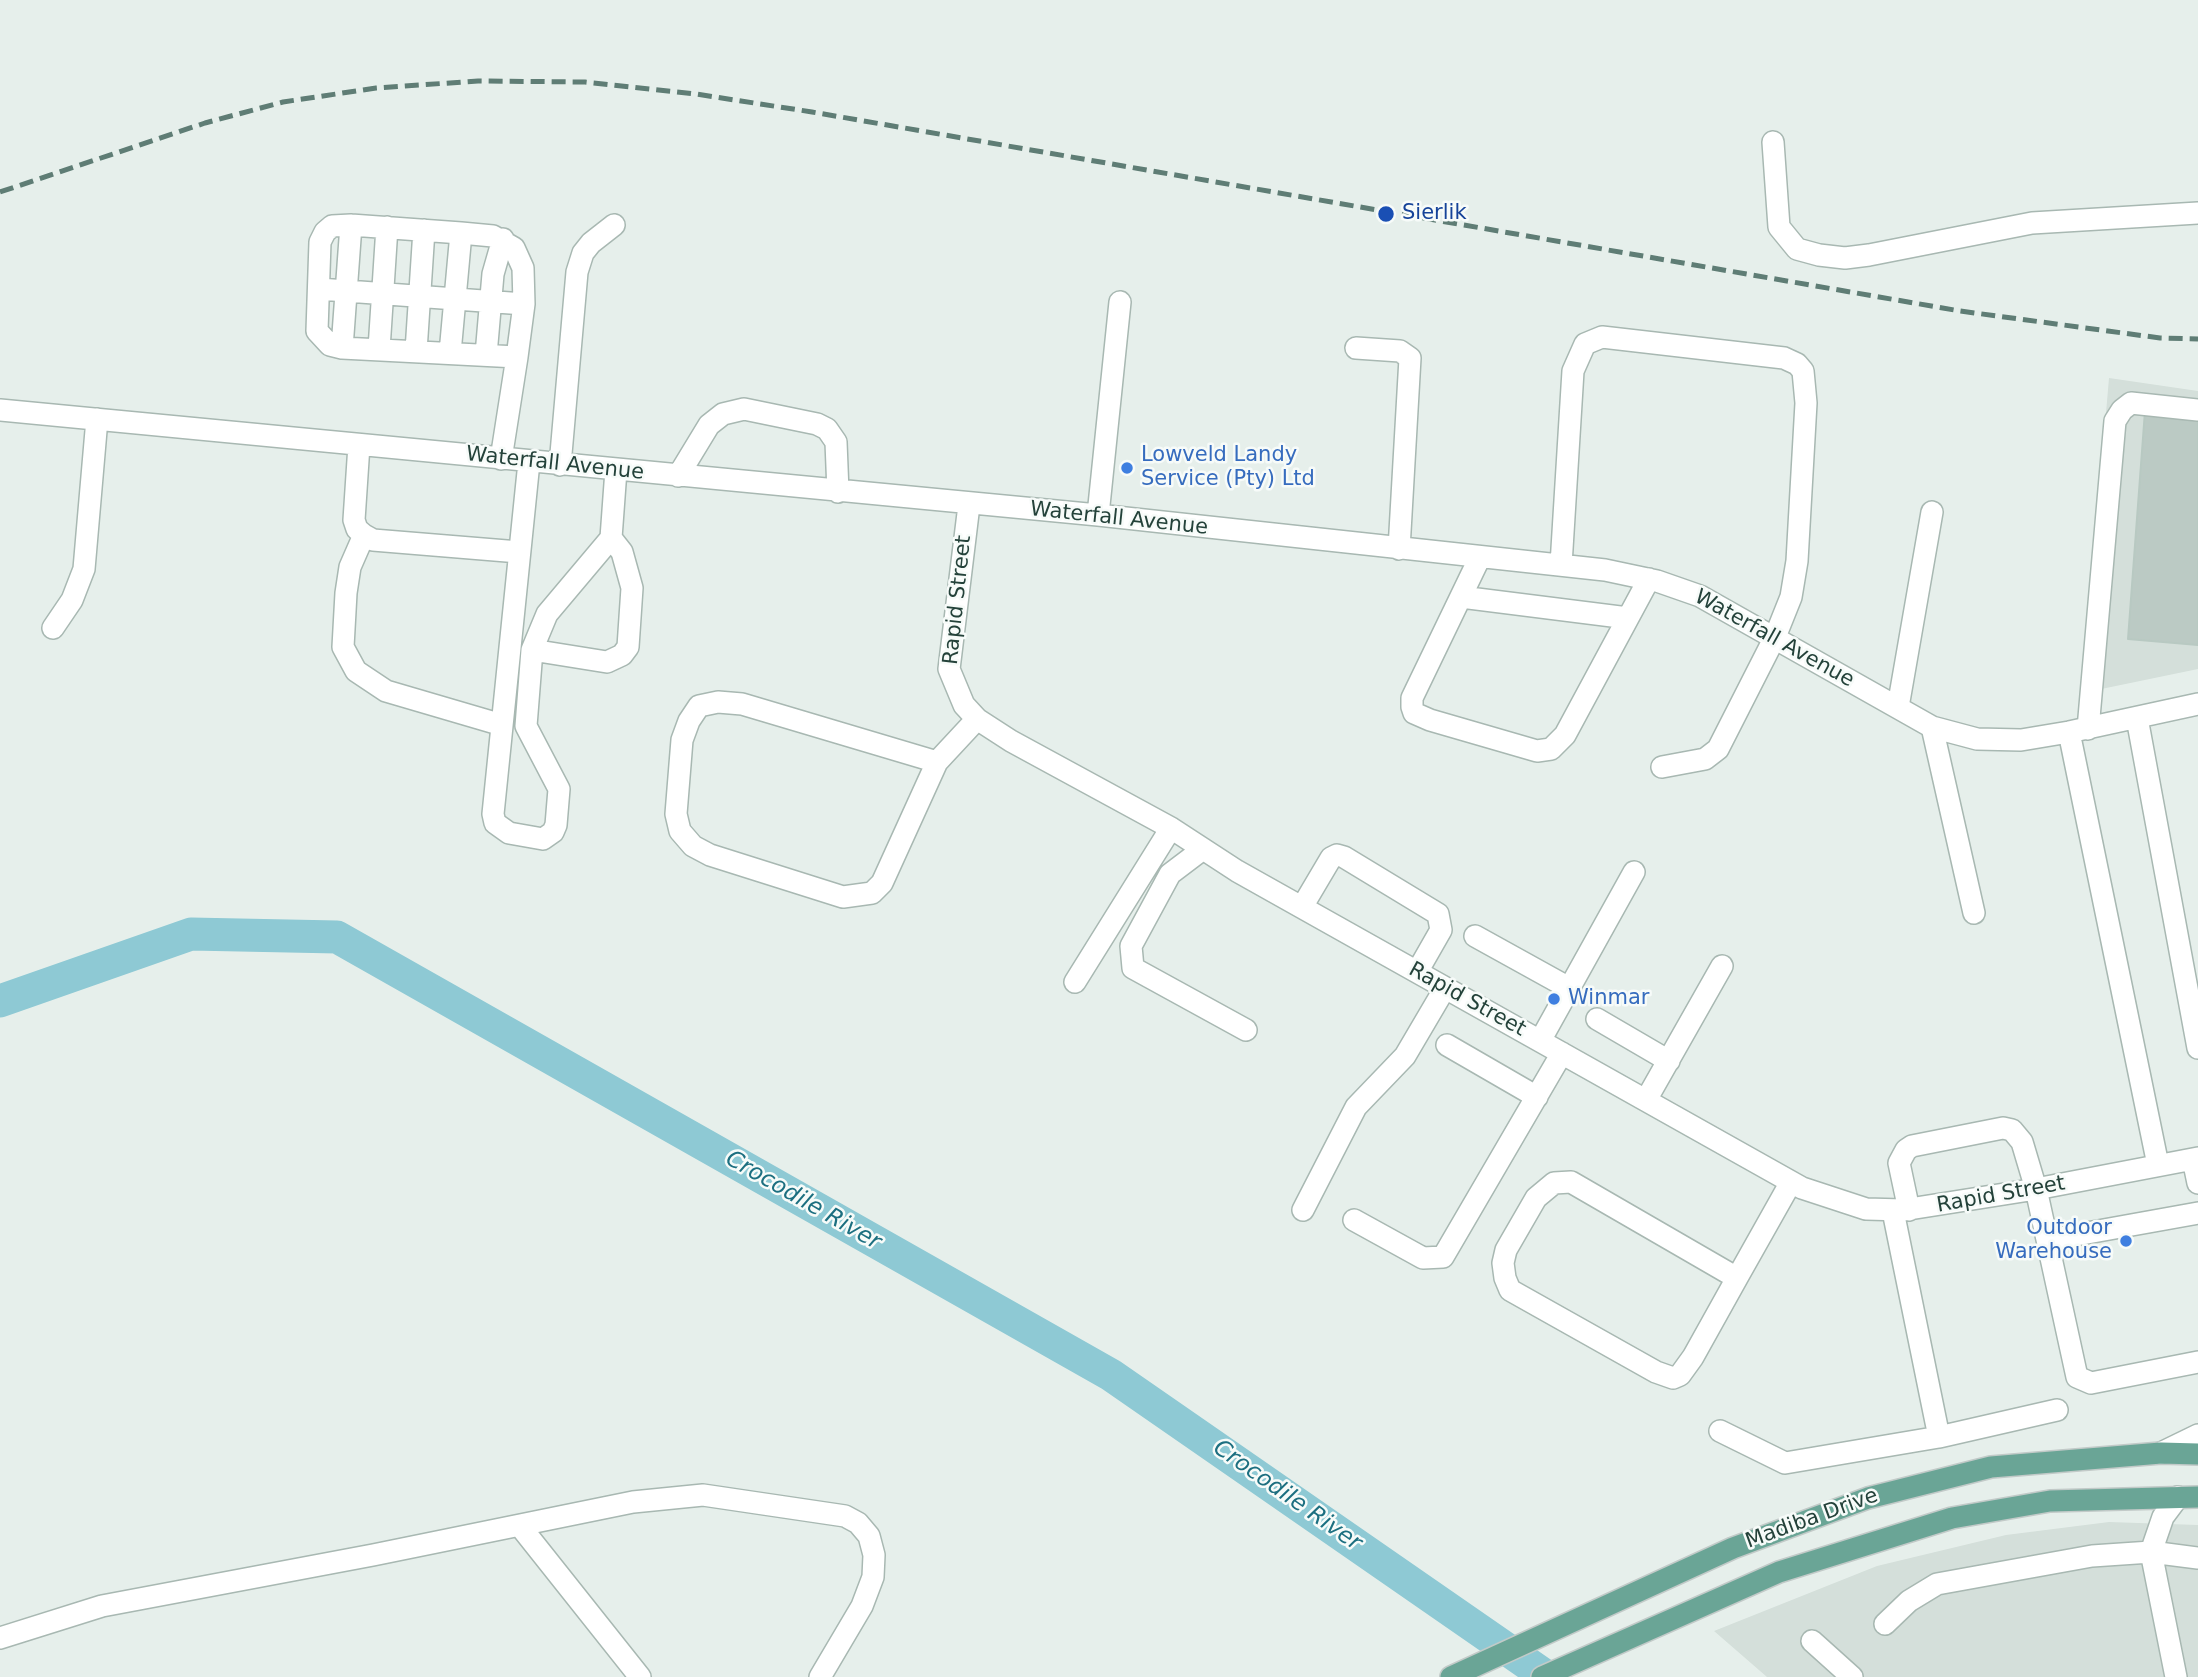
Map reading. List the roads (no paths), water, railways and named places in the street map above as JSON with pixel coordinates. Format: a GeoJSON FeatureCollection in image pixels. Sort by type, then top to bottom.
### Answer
{"type":"FeatureCollection","features":[{"type":"Feature","properties":{"kind":"main road","name":"Madiba Drive"},"geometry":{"type":"LineString","coordinates":[[1451,1677],[1669,1577],[1789,1526],[1868,1498],[1937,1479],[2031,1462],[2161,1453],[2198,1454]]}},
{"type":"Feature","properties":{"kind":"main road","name":"Madiba Drive"},"geometry":{"type":"LineString","coordinates":[[1542,1677],[1779,1572],[1952,1518],[2050,1502],[2188,1497]]}},
{"type":"Feature","properties":{"kind":"street"},"geometry":{"type":"LineString","coordinates":[[1773,142],[1779,227],[1797,249],[1819,255],[1845,258],[2032,223],[2198,212]]}},
{"type":"Feature","properties":{"kind":"street"},"geometry":{"type":"LineString","coordinates":[[342,348],[351,225]]}},
{"type":"Feature","properties":{"kind":"street"},"geometry":{"type":"LineString","coordinates":[[501,459],[517,357],[524,304],[520,257],[503,239],[461,233],[351,225],[332,226],[325,232],[320,242],[317,331],[330,345],[342,348],[517,357]]}},
{"type":"Feature","properties":{"kind":"street"},"geometry":{"type":"LineString","coordinates":[[560,465],[577,272],[583,253],[614,225]]}},
{"type":"Feature","properties":{"kind":"street"},"geometry":{"type":"LineString","coordinates":[[379,349],[387,227]]}},
{"type":"Feature","properties":{"kind":"street"},"geometry":{"type":"LineString","coordinates":[[416,351],[424,230]]}},
{"type":"Feature","properties":{"kind":"street"},"geometry":{"type":"LineString","coordinates":[[450,353],[461,233]]}},
{"type":"Feature","properties":{"kind":"street"},"geometry":{"type":"LineString","coordinates":[[486,355],[496,258],[503,239]]}},
{"type":"Feature","properties":{"kind":"street"},"geometry":{"type":"LineString","coordinates":[[319,289],[524,304]]}},
{"type":"Feature","properties":{"kind":"street"},"geometry":{"type":"LineString","coordinates":[[1098,515],[1120,302]]}},
{"type":"Feature","properties":{"kind":"street"},"geometry":{"type":"LineString","coordinates":[[1561,565],[1573,371],[1585,344],[1602,337],[1784,358],[1797,364],[1803,371],[1806,404],[1795,580],[1775,637],[1716,751],[1694,762],[1662,767]]}},
{"type":"Feature","properties":{"kind":"street"},"geometry":{"type":"LineString","coordinates":[[1356,348],[1400,351],[1410,358],[1399,549]]}},
{"type":"Feature","properties":{"kind":"street"},"geometry":{"type":"LineString","coordinates":[[2158,1165],[2079,730],[2115,421],[2131,402],[2198,410]]}},
{"type":"Feature","properties":{"kind":"street"},"geometry":{"type":"LineString","coordinates":[[678,476],[709,425],[723,414],[744,409],[817,424],[827,429],[836,442],[838,492]]}},
{"type":"Feature","properties":{"kind":"street","name":"Waterfall Avenue"},"geometry":{"type":"LineString","coordinates":[[0,410],[969,505],[1098,515],[1561,565],[1649,579],[1700,596],[1932,727],[1955,735],[1996,740],[2079,730],[2198,704]]}},
{"type":"Feature","properties":{"kind":"street"},"geometry":{"type":"LineString","coordinates":[[53,628],[72,600],[84,569],[97,419]]}},
{"type":"Feature","properties":{"kind":"street"},"geometry":{"type":"LineString","coordinates":[[359,445],[354,520],[357,529],[364,535],[373,540],[519,552]]}},
{"type":"Feature","properties":{"kind":"street"},"geometry":{"type":"LineString","coordinates":[[529,462],[502,725],[495,823],[509,833],[543,839],[553,832],[556,825],[559,789],[526,726],[533,650],[538,629],[547,614],[611,538],[616,470]]}},
{"type":"Feature","properties":{"kind":"street","name":"Rapid Street"},"geometry":{"type":"LineString","coordinates":[[969,505],[949,669],[964,705],[977,719],[1011,741],[1171,828],[1302,907],[1791,1182],[1850,1205],[1901,1210],[2036,1189],[2195,1158]]}},
{"type":"Feature","properties":{"kind":"street"},"geometry":{"type":"LineString","coordinates":[[1898,707],[1932,512]]}},
{"type":"Feature","properties":{"kind":"street"},"geometry":{"type":"LineString","coordinates":[[364,535],[350,567],[346,593],[343,647],[356,671],[386,691],[502,725]]}},
{"type":"Feature","properties":{"kind":"street"},"geometry":{"type":"LineString","coordinates":[[533,650],[607,662],[622,655],[630,639],[632,588],[622,552],[611,538]]}},
{"type":"Feature","properties":{"kind":"street"},"geometry":{"type":"LineString","coordinates":[[1480,557],[1412,698],[1412,707],[1419,716],[1430,720],[1537,751],[1551,749],[1565,735],[1649,579]]}},
{"type":"Feature","properties":{"kind":"street"},"geometry":{"type":"LineString","coordinates":[[1461,597],[1628,618]]}},
{"type":"Feature","properties":{"kind":"street"},"geometry":{"type":"LineString","coordinates":[[937,762],[742,704],[718,702],[699,706],[689,721],[682,740],[676,814],[680,831],[693,846],[710,855],[843,897],[873,893],[882,883],[937,762],[977,719]]}},
{"type":"Feature","properties":{"kind":"street"},"geometry":{"type":"LineString","coordinates":[[2137,718],[2198,1048]]}},
{"type":"Feature","properties":{"kind":"street"},"geometry":{"type":"LineString","coordinates":[[1932,727],[1974,913]]}},
{"type":"Feature","properties":{"kind":"street"},"geometry":{"type":"LineString","coordinates":[[1075,982],[1171,828]]}},
{"type":"Feature","properties":{"kind":"street"},"geometry":{"type":"LineString","coordinates":[[1202,849],[1170,874],[1131,946],[1133,968],[1246,1030]]}},
{"type":"Feature","properties":{"kind":"street"},"geometry":{"type":"LineString","coordinates":[[1302,907],[1331,858],[1337,855],[1344,857],[1438,914],[1441,930],[1417,972]]}},
{"type":"Feature","properties":{"kind":"street"},"geometry":{"type":"LineString","coordinates":[[1540,1041],[1634,872]]}},
{"type":"Feature","properties":{"kind":"street"},"geometry":{"type":"LineString","coordinates":[[1475,936],[1569,988]]}},
{"type":"Feature","properties":{"kind":"street"},"geometry":{"type":"LineString","coordinates":[[1646,1100],[1722,966]]}},
{"type":"Feature","properties":{"kind":"street"},"geometry":{"type":"LineString","coordinates":[[1303,1210],[1356,1107],[1405,1056],[1445,988]]}},
{"type":"Feature","properties":{"kind":"street"},"geometry":{"type":"LineString","coordinates":[[1597,1019],[1669,1061]]}},
{"type":"Feature","properties":{"kind":"street"},"geometry":{"type":"LineString","coordinates":[[1447,1045],[1537,1097]]}},
{"type":"Feature","properties":{"kind":"street"},"geometry":{"type":"LineString","coordinates":[[1354,1220],[1423,1258],[1443,1257],[1562,1053]]}},
{"type":"Feature","properties":{"kind":"street"},"geometry":{"type":"LineString","coordinates":[[1938,1437],[1901,1210],[1899,1163],[1906,1150],[1912,1146],[2003,1128],[2019,1136],[2036,1189],[2073,1365],[2082,1381],[2091,1383],[2198,1362]]}},
{"type":"Feature","properties":{"kind":"street"},"geometry":{"type":"LineString","coordinates":[[2195,1158],[2198,1183]]}},
{"type":"Feature","properties":{"kind":"street"},"geometry":{"type":"LineString","coordinates":[[1737,1278],[1571,1182],[1554,1183],[1536,1198],[1506,1250],[1503,1263],[1504,1278],[1510,1290],[1656,1372],[1673,1378],[1685,1370],[1737,1278],[1791,1182]]}},
{"type":"Feature","properties":{"kind":"street"},"geometry":{"type":"LineString","coordinates":[[2048,1240],[2198,1213]]}},
{"type":"Feature","properties":{"kind":"street"},"geometry":{"type":"LineString","coordinates":[[1720,1431],[1775,1461],[1785,1463],[1938,1437],[2057,1410]]}},
{"type":"Feature","properties":{"kind":"street"},"geometry":{"type":"LineString","coordinates":[[2161,1453],[2198,1435]]}},
{"type":"Feature","properties":{"kind":"street"},"geometry":{"type":"LineString","coordinates":[[0,1638],[102,1606],[633,1502],[703,1495],[845,1516],[858,1523],[869,1536],[874,1555],[873,1577],[862,1606],[820,1677]]}},
{"type":"Feature","properties":{"kind":"street"},"geometry":{"type":"LineString","coordinates":[[2173,1675],[2151,1552],[2158,1527],[2188,1497]]}},
{"type":"Feature","properties":{"kind":"street"},"geometry":{"type":"LineString","coordinates":[[520,1526],[640,1677]]}},
{"type":"Feature","properties":{"kind":"street"},"geometry":{"type":"LineString","coordinates":[[1885,1624],[1909,1601],[1937,1584],[2070,1559],[2151,1552],[2198,1558]]}},
{"type":"Feature","properties":{"kind":"street"},"geometry":{"type":"LineString","coordinates":[[1812,1641],[1852,1677]]}},
{"type":"Feature","properties":{"kind":"waterway","name":"Crocodile River"},"geometry":{"type":"LineString","coordinates":[[0,1001],[191,934],[337,937],[1111,1375],[1547,1677]]}},
{"type":"Feature","properties":{"kind":"railway"},"geometry":{"type":"LineString","coordinates":[[0,192],[205,123],[283,102],[376,88],[478,81],[585,82],[696,94],[812,112],[1960,311],[2160,338],[2198,339]]}},
{"type":"Feature","properties":{"kind":"place","name":"Sierlik"},"geometry":{"type":"Point","coordinates":[1386,214]}},
{"type":"Feature","properties":{"kind":"place","name":"Lowveld Landy Service (Pty) Ltd"},"geometry":{"type":"Point","coordinates":[1127,468]}},
{"type":"Feature","properties":{"kind":"place","name":"Winmar"},"geometry":{"type":"Point","coordinates":[1554,999]}},
{"type":"Feature","properties":{"kind":"place","name":"Outdoor Warehouse"},"geometry":{"type":"Point","coordinates":[2126,1241]}}]}
